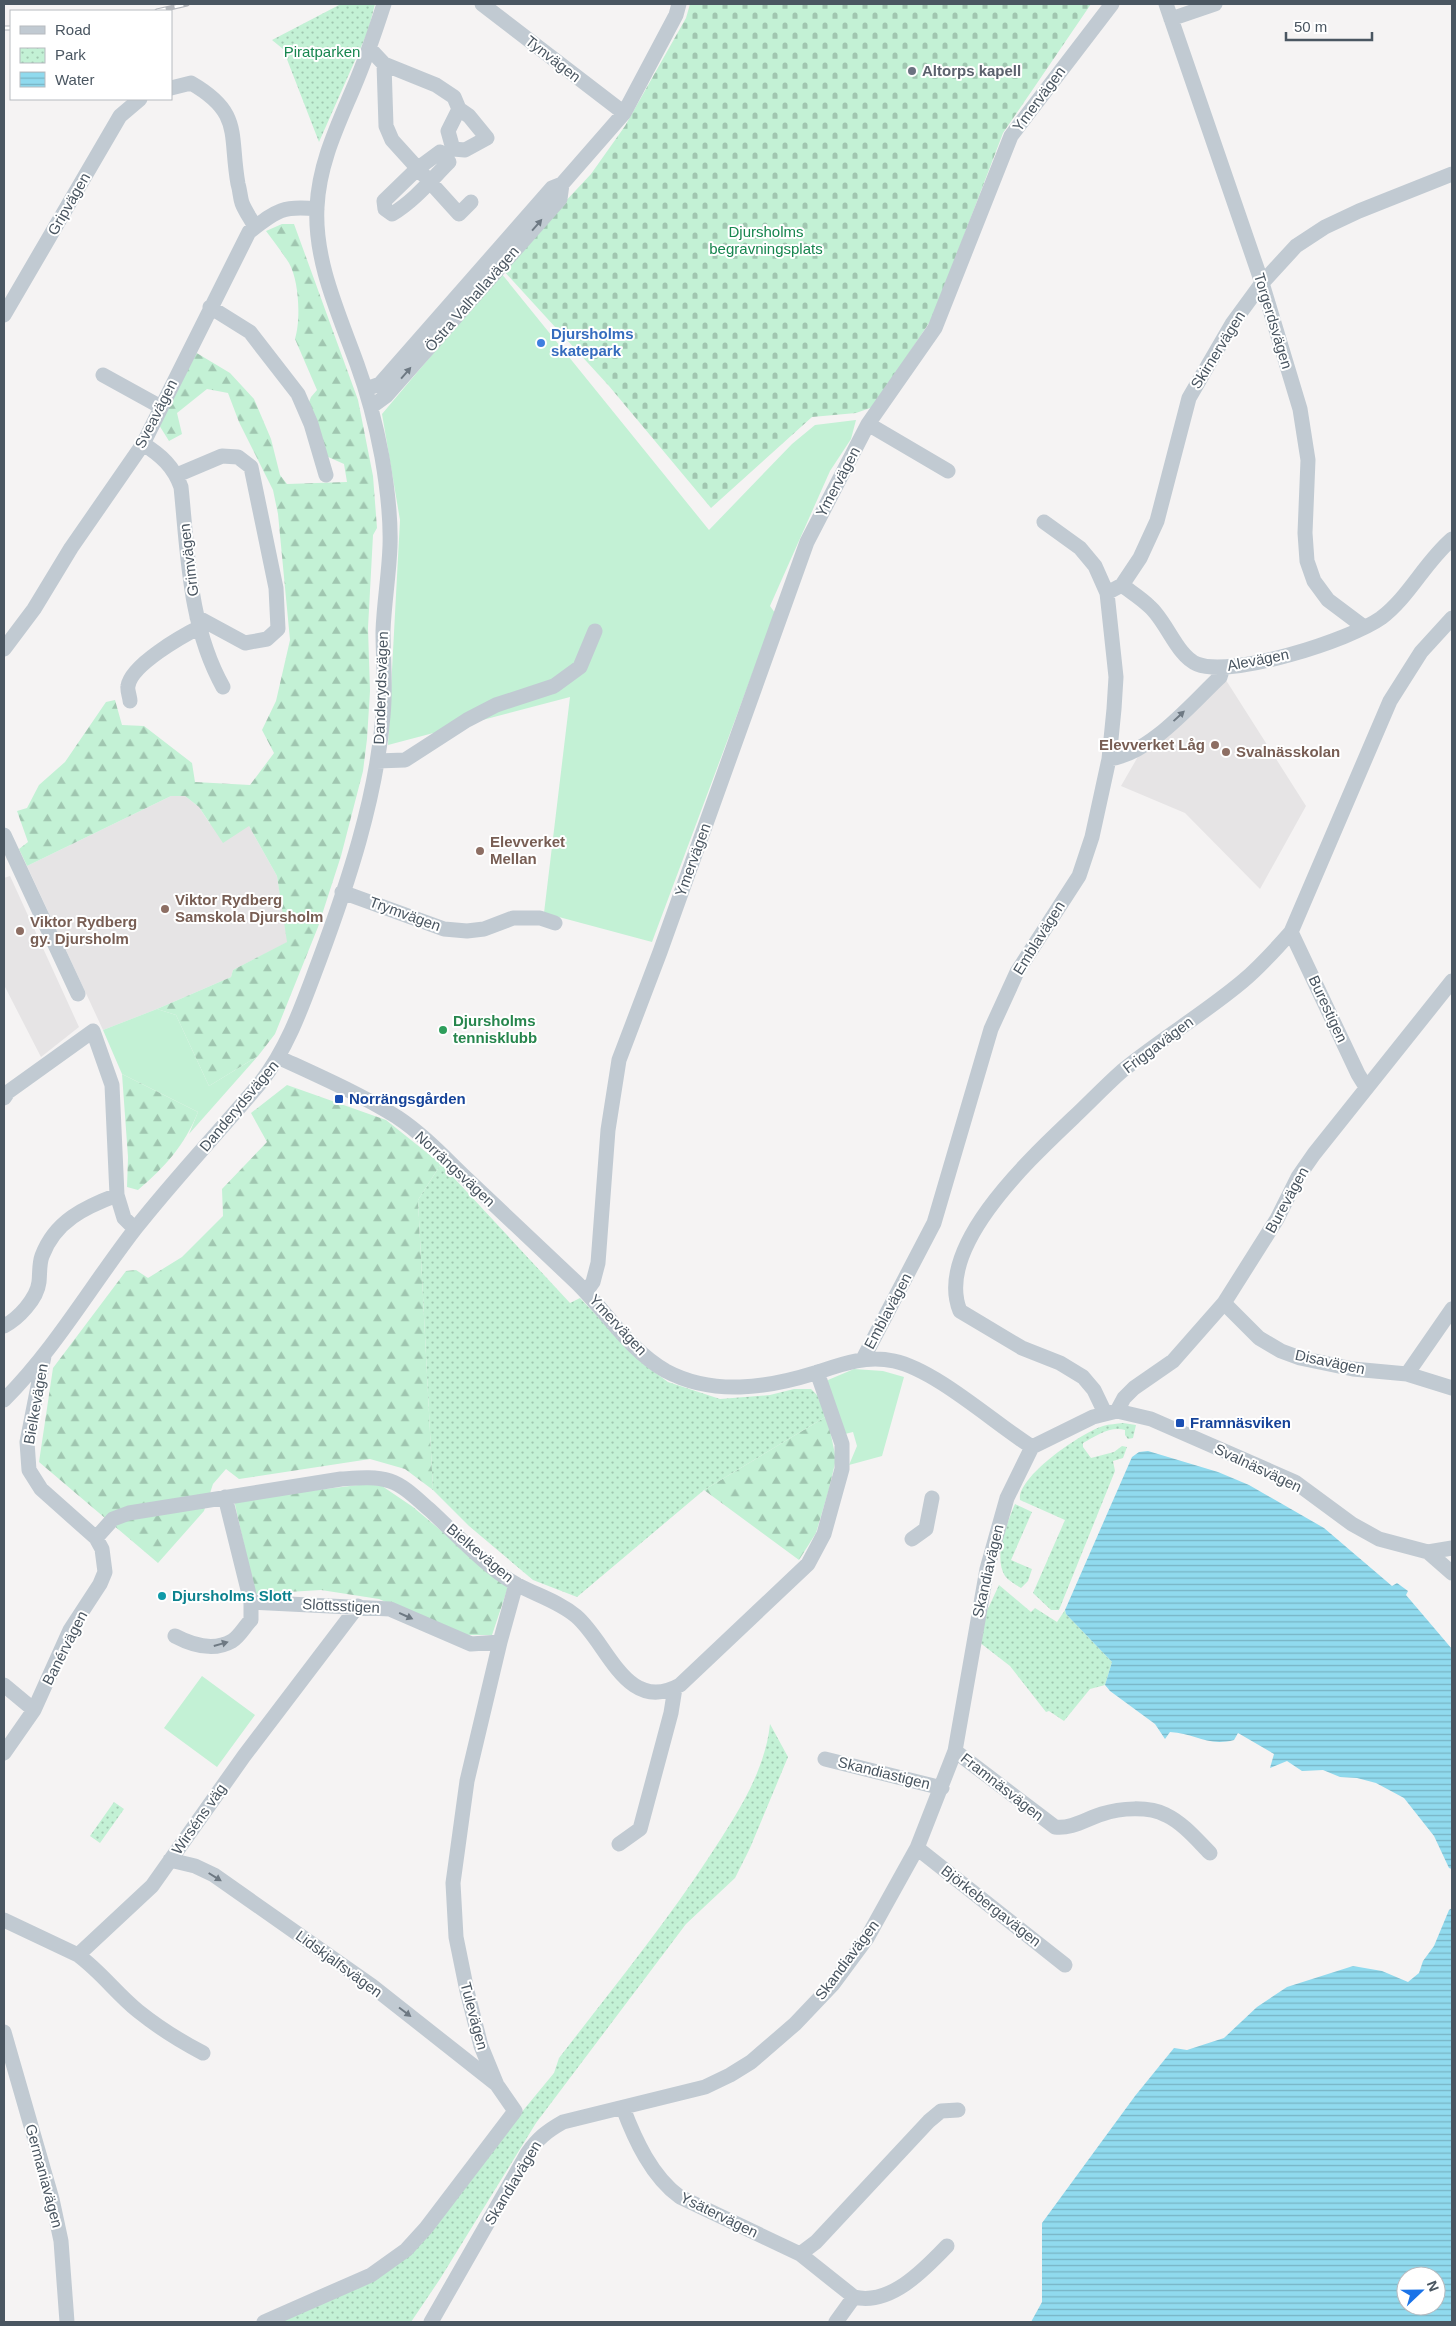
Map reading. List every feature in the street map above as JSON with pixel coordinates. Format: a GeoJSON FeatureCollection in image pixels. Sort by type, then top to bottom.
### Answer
{"type":"FeatureCollection","features":[{"type":"Feature","properties":{"kind":"street","name":"Danderydsvägen"},"geometry":{"type":"LineString","coordinates":[[4,1400],[27,1377],[44,1355],[135,1230],[256,1090],[280,1058],[311,983],[342,892],[377,761],[384,714],[384,631],[390,514],[382,456],[371,407],[339,318],[321,256],[317,208],[319,191],[332,136],[369,48],[384,4]]}},
{"type":"Feature","properties":{"kind":"street","name":"Tynvägen"},"geometry":{"type":"LineString","coordinates":[[482,4],[624,113]]}},
{"type":"Feature","properties":{"kind":"street","name":"Östra Valhallavägen"},"geometry":{"type":"LineString","coordinates":[[366,389],[380,384],[552,188],[562,184],[624,113],[676,15],[679,4]]}},
{"type":"Feature","properties":{"kind":"street","name":"Ymervägen"},"geometry":{"type":"LineString","coordinates":[[1032,1447],[934,1379],[896,1361],[863,1359],[843,1362],[817,1372],[768,1384],[730,1388],[698,1384],[665,1370],[639,1350],[586,1292],[593,1282],[598,1262],[608,1130],[619,1060],[670,924],[806,542],[868,424],[935,328],[1011,136],[1112,4]]}},
{"type":"Feature","properties":{"kind":"street","name":"Torgerdsvägen"},"geometry":{"type":"LineString","coordinates":[[1166,4],[1262,283],[1300,409],[1307,452],[1305,533],[1308,561],[1314,581],[1328,600],[1364,627]]}},
{"type":"Feature","properties":{"kind":"street"},"geometry":{"type":"LineString","coordinates":[[1171,19],[1215,4]]}},
{"type":"Feature","properties":{"kind":"street"},"geometry":{"type":"LineString","coordinates":[[369,48],[384,64],[436,85],[454,97],[458,109]]}},
{"type":"Feature","properties":{"kind":"street"},"geometry":{"type":"LineString","coordinates":[[384,64],[386,126],[392,140],[459,214],[472,202]]}},
{"type":"Feature","properties":{"kind":"street"},"geometry":{"type":"LineString","coordinates":[[172,88],[191,84],[211,95],[222,107],[233,128],[236,170],[242,203],[255,227]]}},
{"type":"Feature","properties":{"kind":"street","name":"Gripvägen"},"geometry":{"type":"LineString","coordinates":[[4,315],[120,116],[139,100]]}},
{"type":"Feature","properties":{"kind":"street"},"geometry":{"type":"LineString","coordinates":[[440,152],[449,162],[429,183],[402,208],[392,214],[385,209],[384,201],[417,169],[440,152]]}},
{"type":"Feature","properties":{"kind":"street","name":"Skirnervägen"},"geometry":{"type":"LineString","coordinates":[[1122,585],[1140,558],[1157,521],[1189,398],[1232,324],[1262,283],[1296,246],[1325,227],[1359,211],[1452,174]]}},
{"type":"Feature","properties":{"kind":"street","name":"Östra Valhallavägen"},"geometry":{"type":"LineString","coordinates":[[371,407],[386,396],[560,199],[562,184]]}},
{"type":"Feature","properties":{"kind":"street","name":"Sveavägen"},"geometry":{"type":"LineString","coordinates":[[4,649],[34,609],[71,548],[143,444],[237,252],[249,232],[278,211],[288,207],[317,208]]}},
{"type":"Feature","properties":{"kind":"street"},"geometry":{"type":"LineString","coordinates":[[210,307],[250,332],[298,394],[311,424],[326,475]]}},
{"type":"Feature","properties":{"kind":"street"},"geometry":{"type":"LineString","coordinates":[[103,375],[161,407]]}},
{"type":"Feature","properties":{"kind":"street"},"geometry":{"type":"LineString","coordinates":[[868,424],[948,471]]}},
{"type":"Feature","properties":{"kind":"street","name":"Grimvägen"},"geometry":{"type":"LineString","coordinates":[[143,444],[159,454],[177,475],[181,487],[198,622],[207,655],[223,687]]}},
{"type":"Feature","properties":{"kind":"street"},"geometry":{"type":"LineString","coordinates":[[130,701],[128,685],[134,675],[172,641],[198,622],[246,644],[267,639],[278,629],[276,588],[250,467],[238,457],[222,456],[177,475]]}},
{"type":"Feature","properties":{"kind":"street","name":"Emblavägen"},"geometry":{"type":"LineString","coordinates":[[863,1359],[934,1223],[994,1021],[1016,972],[1078,876],[1092,836],[1109,759],[1116,677],[1107,592],[1095,566],[1080,548],[1044,522]]}},
{"type":"Feature","properties":{"kind":"street","name":"Alevägen"},"geometry":{"type":"LineString","coordinates":[[1122,585],[1150,606],[1187,658],[1196,664],[1223,667],[1313,649],[1381,618],[1452,539]]}},
{"type":"Feature","properties":{"kind":"street"},"geometry":{"type":"LineString","coordinates":[[1107,592],[1122,585]]}},
{"type":"Feature","properties":{"kind":"street","name":"Friggavägen"},"geometry":{"type":"LineString","coordinates":[[1111,1412],[1083,1377],[1060,1363],[1022,1348],[960,1311],[954,1290],[958,1268],[981,1218],[1031,1158],[1121,1072],[1242,982],[1267,959],[1291,932],[1390,701],[1421,652],[1452,618]]}},
{"type":"Feature","properties":{"kind":"street"},"geometry":{"type":"LineString","coordinates":[[377,761],[405,760],[468,720],[496,705],[554,686],[580,667],[595,632]]}},
{"type":"Feature","properties":{"kind":"street"},"geometry":{"type":"LineString","coordinates":[[1109,759],[1119,758],[1134,751],[1160,734],[1220,677],[1223,667]]}},
{"type":"Feature","properties":{"kind":"street"},"geometry":{"type":"LineString","coordinates":[[4,835],[78,994]]}},
{"type":"Feature","properties":{"kind":"street","name":"Trymvägen"},"geometry":{"type":"LineString","coordinates":[[342,892],[444,928],[467,931],[484,929],[513,918],[540,918],[555,923]]}},
{"type":"Feature","properties":{"kind":"street","name":"Burestigen"},"geometry":{"type":"LineString","coordinates":[[1291,932],[1358,1074],[1366,1087]]}},
{"type":"Feature","properties":{"kind":"street","name":"Burevägen"},"geometry":{"type":"LineString","coordinates":[[1111,1412],[1134,1388],[1173,1361],[1224,1303],[1278,1219],[1298,1176],[1366,1087],[1452,981]]}},
{"type":"Feature","properties":{"kind":"street"},"geometry":{"type":"LineString","coordinates":[[4,1098],[8,1092],[93,1031],[112,1085],[117,1196],[124,1218],[135,1230]]}},
{"type":"Feature","properties":{"kind":"street","name":"Norrängsvägen"},"geometry":{"type":"LineString","coordinates":[[280,1058],[396,1117],[422,1136],[586,1292]]}},
{"type":"Feature","properties":{"kind":"street"},"geometry":{"type":"LineString","coordinates":[[4,1326],[25,1308],[36,1292],[39,1284],[42,1256],[61,1225],[92,1204],[117,1196]]}},
{"type":"Feature","properties":{"kind":"street","name":"Disavägen"},"geometry":{"type":"LineString","coordinates":[[1224,1303],[1258,1338],[1281,1351],[1300,1358],[1353,1368],[1407,1374],[1452,1388]]}},
{"type":"Feature","properties":{"kind":"street"},"geometry":{"type":"LineString","coordinates":[[1407,1374],[1452,1309]]}},
{"type":"Feature","properties":{"kind":"street","name":"Bielkevägen"},"geometry":{"type":"LineString","coordinates":[[44,1355],[27,1442],[29,1470],[41,1490],[96,1538],[114,1519],[129,1513],[341,1478],[371,1477],[391,1481],[420,1502],[481,1557],[516,1584],[553,1601],[578,1618],[626,1678],[641,1690],[655,1694],[667,1692],[675,1688]]}},
{"type":"Feature","properties":{"kind":"street"},"geometry":{"type":"LineString","coordinates":[[637,1846],[671,1713],[675,1688],[808,1564],[824,1534],[842,1469],[842,1444],[817,1372]]}},
{"type":"Feature","properties":{"kind":"street"},"geometry":{"type":"LineString","coordinates":[[1032,1447],[1093,1417],[1111,1412]]}},
{"type":"Feature","properties":{"kind":"street","name":"Svalnäsvägen"},"geometry":{"type":"LineString","coordinates":[[1111,1412],[1150,1419],[1295,1482],[1352,1524],[1379,1539],[1428,1552],[1452,1548]]}},
{"type":"Feature","properties":{"kind":"street","name":"Skandiavägen"},"geometry":{"type":"LineString","coordinates":[[431,2322],[527,2154],[538,2138],[547,2130],[563,2122],[705,2087],[730,2075],[751,2062],[795,2024],[833,1984],[867,1938],[916,1848],[942,1788],[955,1751],[986,1569],[1007,1498],[1032,1447]]}},
{"type":"Feature","properties":{"kind":"street"},"geometry":{"type":"LineString","coordinates":[[175,1636],[191,1644],[214,1646],[232,1641],[250,1620],[251,1602],[225,1497]]}},
{"type":"Feature","properties":{"kind":"street"},"geometry":{"type":"LineString","coordinates":[[912,1539],[926,1529],[932,1498]]}},
{"type":"Feature","properties":{"kind":"street","name":"Banérvägen"},"geometry":{"type":"LineString","coordinates":[[4,1753],[34,1710],[70,1630],[100,1584],[105,1572],[102,1549],[96,1538]]}},
{"type":"Feature","properties":{"kind":"street"},"geometry":{"type":"LineString","coordinates":[[1428,1552],[1452,1573]]}},
{"type":"Feature","properties":{"kind":"street","name":"Tulevägen"},"geometry":{"type":"LineString","coordinates":[[264,2322],[371,2275],[406,2250],[426,2228],[515,2110],[497,2086],[481,2046],[465,1983],[456,1937],[453,1883],[467,1781],[500,1642],[516,1584]]}},
{"type":"Feature","properties":{"kind":"street","name":"Slottsstigen"},"geometry":{"type":"LineString","coordinates":[[251,1602],[390,1609],[471,1644],[500,1642]]}},
{"type":"Feature","properties":{"kind":"street","name":"Wirséns väg"},"geometry":{"type":"LineString","coordinates":[[78,1956],[152,1886],[244,1756],[358,1606]]}},
{"type":"Feature","properties":{"kind":"street"},"geometry":{"type":"LineString","coordinates":[[4,1685],[34,1710]]}},
{"type":"Feature","properties":{"kind":"street","name":"Framnäsvägen"},"geometry":{"type":"LineString","coordinates":[[955,1751],[1055,1827],[1066,1828],[1103,1813],[1122,1810],[1147,1810],[1166,1814],[1210,1853]]}},
{"type":"Feature","properties":{"kind":"street","name":"Skandiastigen"},"geometry":{"type":"LineString","coordinates":[[825,1759],[942,1788]]}},
{"type":"Feature","properties":{"kind":"street"},"geometry":{"type":"LineString","coordinates":[[619,1844],[640,1829]]}},
{"type":"Feature","properties":{"kind":"street","name":"Björkebergavägen"},"geometry":{"type":"LineString","coordinates":[[916,1848],[1066,1965]]}},
{"type":"Feature","properties":{"kind":"street","name":"Lidskjalfsvägen"},"geometry":{"type":"LineString","coordinates":[[170,1860],[195,1866],[214,1876],[372,1986],[481,2070],[497,2086]]}},
{"type":"Feature","properties":{"kind":"street"},"geometry":{"type":"LineString","coordinates":[[4,1920],[78,1956],[95,1967],[137,2010],[170,2035],[203,2054]]}},
{"type":"Feature","properties":{"kind":"street","name":"Germaniavägen"},"geometry":{"type":"LineString","coordinates":[[4,2032],[54,2207],[61,2241],[67,2322]]}},
{"type":"Feature","properties":{"kind":"street","name":"Ysätervägen"},"geometry":{"type":"LineString","coordinates":[[623,2108],[628,2123],[651,2166],[667,2187],[680,2197],[800,2254],[854,2296]]}},
{"type":"Feature","properties":{"kind":"street"},"geometry":{"type":"LineString","coordinates":[[800,2254],[816,2242],[929,2121],[941,2111],[958,2110]]}},
{"type":"Feature","properties":{"kind":"street"},"geometry":{"type":"LineString","coordinates":[[836,2322],[854,2296],[867,2300],[888,2294],[922,2272],[948,2246]]}},
{"type":"Feature","properties":{"kind":"shaded area"},"geometry":{"type":"Polygon","coordinates":[[[1224,677],[1306,806],[1260,889],[1185,813],[1121,786],[1140,753],[1224,677]]]}},
{"type":"Feature","properties":{"kind":"shaded area","name":"Viktor Rydberg Samskola Djursholm"},"geometry":{"type":"Polygon","coordinates":[[[171,796],[185,796],[199,807],[210,824],[249,826],[277,876],[288,942],[233,970],[231,977],[103,1030],[27,866],[171,796]]]}},
{"type":"Feature","properties":{"kind":"shaded area","name":"Viktor Rydberg gy. Djursholm"},"geometry":{"type":"Polygon","coordinates":[[[10,876],[79,1027],[41,1057],[4,985],[4,878],[10,876]]]}},
{"type":"Feature","properties":{"kind":"green space","name":"Piratparken"},"geometry":{"type":"Polygon","coordinates":[[[341,4],[375,4],[368,31],[319,142],[283,49],[272,40],[341,4]]]}},
{"type":"Feature","properties":{"kind":"green space","name":"Djursholms begravningsplats"},"geometry":{"type":"Polygon","coordinates":[[[690,4],[1091,4],[1003,133],[933,317],[873,407],[856,413],[812,417],[711,508],[609,386],[502,269],[591,174],[625,126],[686,18],[690,4]]]}},
{"type":"Feature","properties":{"kind":"green space"},"geometry":{"type":"Polygon","coordinates":[[[282,224],[294,224],[358,400],[373,476],[377,528],[373,535],[368,628],[370,691],[367,739],[363,771],[341,856],[318,927],[275,1034],[258,1056],[209,1086],[176,1015],[157,1009],[231,977],[233,970],[287,942],[277,876],[249,826],[223,843],[199,807],[185,796],[171,796],[27,866],[19,849],[28,842],[17,811],[27,808],[39,785],[65,762],[106,702],[115,700],[122,725],[144,726],[192,763],[195,782],[250,785],[274,753],[262,730],[276,701],[290,640],[278,514],[273,490],[239,422],[228,393],[207,389],[177,413],[182,434],[169,441],[159,425],[195,352],[230,373],[254,399],[271,439],[280,475],[287,484],[347,482],[344,464],[326,456],[309,402],[317,390],[295,339],[298,322],[298,300],[295,279],[289,263],[266,231],[282,224]]]}},
{"type":"Feature","properties":{"kind":"green space"},"geometry":{"type":"Polygon","coordinates":[[[501,273],[709,530],[792,444],[815,425],[856,420],[851,439],[830,471],[770,606],[775,613],[652,942],[544,913],[570,697],[388,745],[400,520],[382,414],[501,273]]]}},
{"type":"Feature","properties":{"kind":"green space"},"geometry":{"type":"Polygon","coordinates":[[[157,1009],[176,1015],[209,1086],[258,1056],[189,1134],[198,1112],[122,1074],[103,1030],[157,1009]]]}},
{"type":"Feature","properties":{"kind":"green space"},"geometry":{"type":"Polygon","coordinates":[[[122,1074],[198,1112],[187,1135],[173,1155],[138,1190],[127,1187],[128,1157],[122,1074]]]}},
{"type":"Feature","properties":{"kind":"green space"},"geometry":{"type":"Polygon","coordinates":[[[287,1085],[386,1120],[441,1164],[418,1200],[433,1490],[405,1469],[370,1459],[239,1479],[226,1469],[213,1484],[204,1511],[158,1563],[39,1462],[53,1368],[126,1271],[136,1270],[148,1278],[182,1257],[223,1216],[222,1189],[267,1142],[251,1113],[287,1085]]]}},
{"type":"Feature","properties":{"kind":"green space"},"geometry":{"type":"Polygon","coordinates":[[[441,1164],[570,1303],[580,1298],[642,1363],[668,1382],[720,1399],[770,1395],[794,1389],[811,1389],[820,1398],[827,1416],[704,1490],[577,1597],[533,1580],[469,1526],[433,1490],[418,1200],[441,1164]]]}},
{"type":"Feature","properties":{"kind":"green space"},"geometry":{"type":"Polygon","coordinates":[[[854,1369],[883,1371],[904,1377],[882,1456],[849,1465],[857,1446],[853,1432],[845,1434],[827,1385],[828,1380],[854,1369]]]}},
{"type":"Feature","properties":{"kind":"green space"},"geometry":{"type":"Polygon","coordinates":[[[827,1416],[836,1459],[816,1533],[799,1560],[704,1490],[827,1416]]]}},
{"type":"Feature","properties":{"kind":"green space"},"geometry":{"type":"Polygon","coordinates":[[[1123,1423],[1136,1425],[1133,1438],[1128,1439],[1125,1435],[1125,1430],[1114,1429],[1103,1432],[1083,1443],[1083,1447],[1091,1458],[1114,1452],[1122,1446],[1127,1447],[1123,1458],[1113,1461],[1115,1471],[1059,1610],[1051,1610],[1033,1593],[1065,1520],[1020,1500],[1022,1490],[1029,1479],[1040,1468],[1067,1446],[1103,1426],[1123,1423]]]}},
{"type":"Feature","properties":{"kind":"green space"},"geometry":{"type":"Polygon","coordinates":[[[367,1484],[382,1486],[413,1507],[508,1587],[492,1635],[462,1635],[379,1599],[321,1590],[255,1594],[234,1500],[367,1484]]]}},
{"type":"Feature","properties":{"kind":"green space"},"geometry":{"type":"Polygon","coordinates":[[[1015,1504],[1032,1512],[1011,1560],[1032,1569],[1028,1581],[1021,1588],[1005,1576],[1000,1559],[1002,1540],[1015,1504]]]}},
{"type":"Feature","properties":{"kind":"green space"},"geometry":{"type":"Polygon","coordinates":[[[999,1585],[1031,1612],[1035,1608],[1057,1622],[1065,1610],[1066,1614],[1112,1662],[1105,1685],[1090,1689],[1064,1721],[1049,1711],[1046,1712],[1010,1666],[979,1642],[986,1613],[999,1585]]]}},
{"type":"Feature","properties":{"kind":"green space"},"geometry":{"type":"Polygon","coordinates":[[[202,1676],[255,1715],[217,1767],[164,1728],[202,1676]]]}},
{"type":"Feature","properties":{"kind":"green space"},"geometry":{"type":"Polygon","coordinates":[[[770,1724],[788,1757],[750,1848],[735,1878],[686,1924],[536,2123],[440,2279],[411,2322],[275,2322],[398,2262],[554,2073],[559,2058],[636,1959],[691,1883],[729,1826],[747,1794],[762,1760],[770,1724]]]}},
{"type":"Feature","properties":{"kind":"green space"},"geometry":{"type":"Polygon","coordinates":[[[114,1802],[124,1809],[100,1843],[90,1836],[114,1802]]]}},
{"type":"Feature","properties":{"kind":"water"},"geometry":{"type":"Polygon","coordinates":[[[1148,1451],[1218,1472],[1249,1485],[1324,1528],[1392,1586],[1397,1583],[1408,1591],[1406,1595],[1452,1649],[1452,1869],[1449,1868],[1434,1836],[1404,1798],[1376,1783],[1357,1778],[1340,1777],[1323,1770],[1302,1771],[1287,1761],[1270,1768],[1274,1754],[1238,1733],[1234,1740],[1225,1742],[1208,1741],[1170,1732],[1165,1739],[1155,1724],[1110,1691],[1105,1685],[1112,1662],[1066,1614],[1065,1610],[1132,1457],[1139,1452],[1148,1451]]]}},
{"type":"Feature","properties":{"kind":"water"},"geometry":{"type":"Polygon","coordinates":[[[1452,1908],[1452,2322],[1031,2322],[1042,2302],[1042,2223],[1135,2096],[1174,2048],[1187,2050],[1224,2038],[1257,2007],[1287,1987],[1353,1966],[1382,1971],[1408,1982],[1419,1973],[1423,1961],[1434,1946],[1449,1910],[1452,1908]]]}},
{"type":"Feature","properties":{"kind":"railway"},"geometry":{"type":"LineString","coordinates":[[161,10],[187,4]]}},
{"type":"Feature","properties":{"kind":"railway"},"geometry":{"type":"LineString","coordinates":[[4,28],[10,28]]}},
{"type":"Feature","properties":{"kind":"place","name":"Altorps kapell"},"geometry":{"type":"Point","coordinates":[912,71]}},
{"type":"Feature","properties":{"kind":"place","name":"Djursholms skatepark"},"geometry":{"type":"Point","coordinates":[541,343]}},
{"type":"Feature","properties":{"kind":"place","name":"Elevverket Låg"},"geometry":{"type":"Point","coordinates":[1215,745]}},
{"type":"Feature","properties":{"kind":"place","name":"Svalnässkolan"},"geometry":{"type":"Point","coordinates":[1226,752]}},
{"type":"Feature","properties":{"kind":"place","name":"Elevverket Mellan"},"geometry":{"type":"Point","coordinates":[480,851]}},
{"type":"Feature","properties":{"kind":"place","name":"Viktor Rydberg Samskola Djursholm"},"geometry":{"type":"Point","coordinates":[165,909]}},
{"type":"Feature","properties":{"kind":"place","name":"Viktor Rydberg gy. Djursholm"},"geometry":{"type":"Point","coordinates":[20,931]}},
{"type":"Feature","properties":{"kind":"place","name":"Djursholms tennisklubb"},"geometry":{"type":"Point","coordinates":[443,1030]}},
{"type":"Feature","properties":{"kind":"place","name":"Norrängsgården"},"geometry":{"type":"Point","coordinates":[339,1099]}},
{"type":"Feature","properties":{"kind":"place","name":"Framnäsviken"},"geometry":{"type":"Point","coordinates":[1180,1423]}},
{"type":"Feature","properties":{"kind":"place","name":"Djursholms Slott"},"geometry":{"type":"Point","coordinates":[162,1596]}}]}
